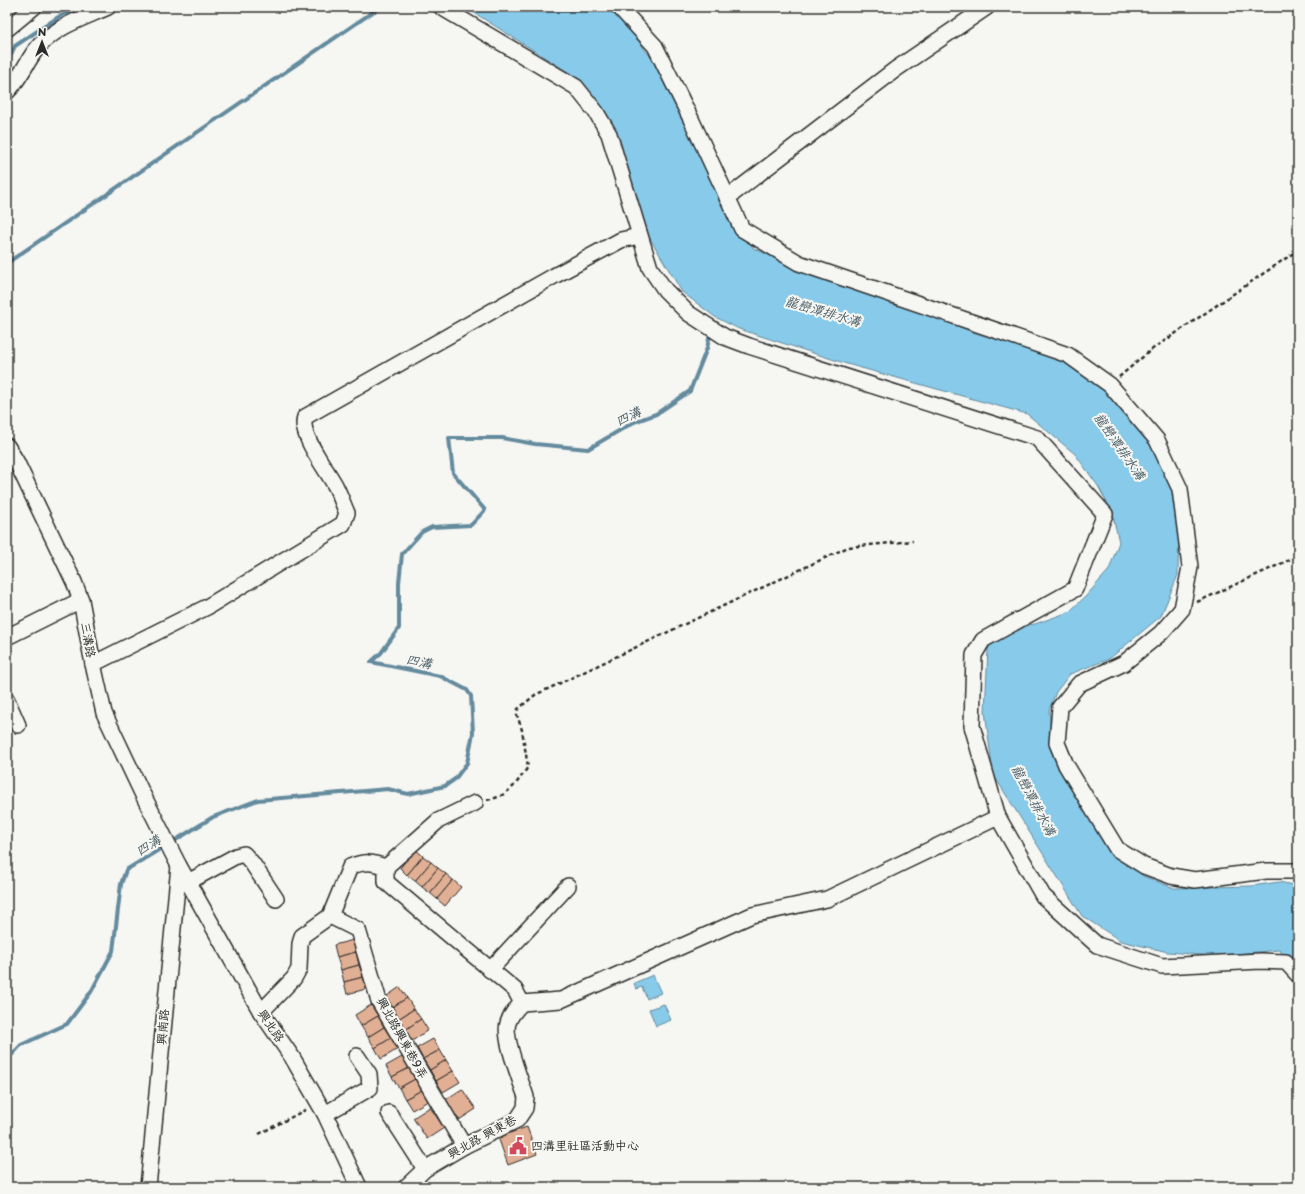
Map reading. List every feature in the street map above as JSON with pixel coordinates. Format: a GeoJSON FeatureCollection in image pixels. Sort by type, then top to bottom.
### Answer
{"type":"FeatureCollection","features":[{"type":"Feature","properties":{"kind":"street"},"geometry":{"type":"LineString","coordinates":[[7,29],[34,7]]}},
{"type":"Feature","properties":{"kind":"street"},"geometry":{"type":"LineString","coordinates":[[7,92],[17,82],[36,51],[58,29],[108,7]]}},
{"type":"Feature","properties":{"kind":"street"},"geometry":{"type":"LineString","coordinates":[[441,7],[576,87],[596,112],[609,134],[650,268],[664,290],[688,313],[725,337],[1037,438],[1105,514],[1075,589],[983,640],[974,655],[972,726],[998,817],[1043,896],[1097,944],[1162,966],[1261,961],[1286,962],[1298,975]]}},
{"type":"Feature","properties":{"kind":"street"},"geometry":{"type":"LineString","coordinates":[[619,7],[655,46],[742,229],[799,263],[1068,355],[1110,385],[1157,440],[1180,489],[1190,567],[1182,609],[1162,632],[1124,663],[1079,684],[1060,707],[1057,743],[1066,765],[1117,849],[1144,866],[1171,876],[1196,880],[1266,870],[1298,871]]}},
{"type":"Feature","properties":{"kind":"street"},"geometry":{"type":"LineString","coordinates":[[730,204],[896,69],[987,7]]}},
{"type":"Feature","properties":{"kind":"street"},"geometry":{"type":"LineString","coordinates":[[93,664],[207,607],[342,524],[347,513],[336,487],[306,434],[303,422],[305,417],[554,276],[621,240],[639,236]]}},
{"type":"Feature","properties":{"kind":"street","name":"三溝路"},"geometry":{"type":"LineString","coordinates":[[7,446],[60,552],[81,600],[104,713],[176,860]]}},
{"type":"Feature","properties":{"kind":"street"},"geometry":{"type":"LineString","coordinates":[[7,637],[81,600]]}},
{"type":"Feature","properties":{"kind":"street"},"geometry":{"type":"LineString","coordinates":[[7,700],[18,725]]}},
{"type":"Feature","properties":{"kind":"street"},"geometry":{"type":"LineString","coordinates":[[475,803],[438,821],[386,867],[386,882],[515,990],[522,1003],[561,1000],[752,915],[827,900],[998,817]]}},
{"type":"Feature","properties":{"kind":"street"},"geometry":{"type":"LineString","coordinates":[[188,882],[236,856],[244,854],[252,863],[276,899]]}},
{"type":"Feature","properties":{"kind":"street","name":"興北路"},"geometry":{"type":"LineString","coordinates":[[176,860],[261,1012],[292,1057],[321,1108],[359,1187]]}},
{"type":"Feature","properties":{"kind":"street","name":"興南路"},"geometry":{"type":"LineString","coordinates":[[148,1187],[176,860]]}},
{"type":"Feature","properties":{"kind":"street"},"geometry":{"type":"LineString","coordinates":[[261,1012],[296,974],[299,969],[300,944],[302,936],[330,916],[350,867],[362,862],[373,863],[386,867]]}},
{"type":"Feature","properties":{"kind":"street"},"geometry":{"type":"LineString","coordinates":[[490,970],[568,886]]}},
{"type":"Feature","properties":{"kind":"street","name":"興北路興東巷9弄"},"geometry":{"type":"LineString","coordinates":[[330,916],[358,930],[379,1001],[464,1146]]}},
{"type":"Feature","properties":{"kind":"street","name":"興北路 興東巷"},"geometry":{"type":"LineString","coordinates":[[406,1187],[424,1169],[464,1146],[517,1120],[525,1108],[526,1098],[507,1037],[507,1024],[515,1010],[522,1003]]}},
{"type":"Feature","properties":{"kind":"street"},"geometry":{"type":"LineString","coordinates":[[321,1108],[370,1088],[369,1074],[357,1056]]}},
{"type":"Feature","properties":{"kind":"street"},"geometry":{"type":"LineString","coordinates":[[389,1113],[424,1169]]}},
{"type":"Feature","properties":{"kind":"path"},"geometry":{"type":"LineString","coordinates":[[1110,385],[1151,350],[1298,250]]}},
{"type":"Feature","properties":{"kind":"path"},"geometry":{"type":"LineString","coordinates":[[475,803],[500,798],[516,784],[528,767],[522,730],[517,715],[518,709],[535,695],[848,547],[913,541]]}},
{"type":"Feature","properties":{"kind":"path"},"geometry":{"type":"LineString","coordinates":[[1182,609],[1222,589],[1298,556]]}},
{"type":"Feature","properties":{"kind":"path"},"geometry":{"type":"LineString","coordinates":[[259,1134],[321,1108]]}},
{"type":"Feature","properties":{"kind":"water","name":"龍巒潭排水溝"},"geometry":{"type":"Polygon","coordinates":[[[465,7],[607,7],[620,17],[669,81],[687,128],[723,201],[753,248],[789,264],[885,298],[975,333],[1033,350],[1074,365],[1102,381],[1168,465],[1179,519],[1178,575],[1161,616],[1109,659],[1070,674],[1056,692],[1049,710],[1051,734],[1065,779],[1121,855],[1143,876],[1174,888],[1252,886],[1279,882],[1298,886],[1298,968],[1279,950],[1213,956],[1168,952],[1121,941],[1082,916],[993,774],[985,711],[988,649],[998,629],[1035,624],[1069,612],[1086,596],[1109,570],[1119,542],[1112,512],[1098,486],[1075,454],[1027,414],[847,364],[739,329],[715,317],[682,292],[648,235],[618,138],[609,118],[582,81],[465,7]]]}},
{"type":"Feature","properties":{"kind":"water"},"geometry":{"type":"Polygon","coordinates":[[[653,975],[661,993],[647,999],[642,987],[636,989],[634,983],[653,975]]]}},
{"type":"Feature","properties":{"kind":"water"},"geometry":{"type":"Polygon","coordinates":[[[664,1004],[671,1020],[656,1026],[649,1009],[664,1004]]]}},
{"type":"Feature","properties":{"kind":"building"},"geometry":{"type":"Polygon","coordinates":[[[415,849],[423,856],[407,875],[400,868],[415,849]]]}},
{"type":"Feature","properties":{"kind":"building"},"geometry":{"type":"Polygon","coordinates":[[[423,856],[431,862],[415,881],[407,875],[423,856]]]}},
{"type":"Feature","properties":{"kind":"building"},"geometry":{"type":"Polygon","coordinates":[[[431,862],[438,868],[422,887],[415,881],[431,862]]]}},
{"type":"Feature","properties":{"kind":"building"},"geometry":{"type":"Polygon","coordinates":[[[438,868],[446,874],[430,893],[422,887],[438,868]]]}},
{"type":"Feature","properties":{"kind":"building"},"geometry":{"type":"Polygon","coordinates":[[[446,874],[453,880],[437,899],[430,893],[446,874]]]}},
{"type":"Feature","properties":{"kind":"building"},"geometry":{"type":"Polygon","coordinates":[[[453,880],[461,887],[445,906],[437,899],[453,880]]]}},
{"type":"Feature","properties":{"kind":"building"},"geometry":{"type":"Polygon","coordinates":[[[353,940],[356,952],[337,957],[334,945],[353,940]]]}},
{"type":"Feature","properties":{"kind":"building"},"geometry":{"type":"Polygon","coordinates":[[[356,952],[359,965],[341,970],[337,957],[356,952]]]}},
{"type":"Feature","properties":{"kind":"building"},"geometry":{"type":"Polygon","coordinates":[[[359,965],[363,977],[344,982],[341,970],[359,965]]]}},
{"type":"Feature","properties":{"kind":"building"},"geometry":{"type":"Polygon","coordinates":[[[363,977],[366,989],[347,994],[344,982],[363,977]]]}},
{"type":"Feature","properties":{"kind":"building"},"geometry":{"type":"Polygon","coordinates":[[[400,987],[407,998],[391,1008],[384,998],[400,987]]]}},
{"type":"Feature","properties":{"kind":"building"},"geometry":{"type":"Polygon","coordinates":[[[407,998],[414,1009],[398,1019],[391,1008],[407,998]]]}},
{"type":"Feature","properties":{"kind":"building"},"geometry":{"type":"Polygon","coordinates":[[[371,1005],[378,1016],[361,1026],[355,1015],[371,1005]]]}},
{"type":"Feature","properties":{"kind":"building"},"geometry":{"type":"Polygon","coordinates":[[[414,1009],[421,1019],[405,1030],[398,1019],[414,1009]]]}},
{"type":"Feature","properties":{"kind":"building"},"geometry":{"type":"Polygon","coordinates":[[[378,1016],[384,1027],[368,1037],[361,1026],[378,1016]]]}},
{"type":"Feature","properties":{"kind":"building"},"geometry":{"type":"Polygon","coordinates":[[[421,1019],[428,1030],[412,1041],[405,1030],[421,1019]]]}},
{"type":"Feature","properties":{"kind":"building"},"geometry":{"type":"Polygon","coordinates":[[[384,1027],[391,1038],[375,1048],[368,1037],[384,1027]]]}},
{"type":"Feature","properties":{"kind":"building"},"geometry":{"type":"Polygon","coordinates":[[[391,1038],[398,1049],[381,1059],[375,1048],[391,1038]]]}},
{"type":"Feature","properties":{"kind":"building"},"geometry":{"type":"Polygon","coordinates":[[[433,1039],[440,1050],[423,1059],[417,1048],[433,1039]]]}},
{"type":"Feature","properties":{"kind":"building"},"geometry":{"type":"Polygon","coordinates":[[[440,1050],[446,1060],[430,1070],[423,1059],[440,1050]]]}},
{"type":"Feature","properties":{"kind":"building"},"geometry":{"type":"Polygon","coordinates":[[[402,1057],[409,1068],[392,1077],[386,1066],[402,1057]]]}},
{"type":"Feature","properties":{"kind":"building"},"geometry":{"type":"Polygon","coordinates":[[[446,1060],[453,1071],[436,1081],[430,1070],[446,1060]]]}},
{"type":"Feature","properties":{"kind":"building"},"geometry":{"type":"Polygon","coordinates":[[[409,1068],[415,1079],[399,1088],[392,1077],[409,1068]]]}},
{"type":"Feature","properties":{"kind":"building"},"geometry":{"type":"Polygon","coordinates":[[[453,1071],[460,1082],[443,1092],[436,1081],[453,1071]]]}},
{"type":"Feature","properties":{"kind":"building"},"geometry":{"type":"Polygon","coordinates":[[[415,1079],[422,1090],[405,1099],[399,1088],[415,1079]]]}},
{"type":"Feature","properties":{"kind":"building"},"geometry":{"type":"Polygon","coordinates":[[[462,1089],[476,1109],[459,1120],[445,1100],[462,1089]]]}},
{"type":"Feature","properties":{"kind":"building"},"geometry":{"type":"Polygon","coordinates":[[[422,1090],[428,1101],[412,1110],[405,1099],[422,1090]]]}},
{"type":"Feature","properties":{"kind":"building"},"geometry":{"type":"Polygon","coordinates":[[[430,1107],[444,1128],[427,1139],[413,1118],[430,1107]]]}},
{"type":"Feature","properties":{"kind":"building","name":"四溝里社區活動中心"},"geometry":{"type":"Polygon","coordinates":[[[527,1127],[537,1154],[508,1165],[498,1137],[527,1127]]]}},
{"type":"Feature","properties":{"kind":"waterway"},"geometry":{"type":"LineString","coordinates":[[7,63],[15,46],[60,16],[81,7]]}},
{"type":"Feature","properties":{"kind":"waterway"},"geometry":{"type":"LineString","coordinates":[[7,263],[380,7]]}},
{"type":"Feature","properties":{"kind":"waterway","name":"四溝"},"geometry":{"type":"LineString","coordinates":[[171,843],[213,817],[258,800],[388,789],[408,794],[445,786],[455,779],[467,763],[473,733],[471,696],[467,690],[440,676],[371,662],[381,653],[399,628],[399,583],[402,554],[422,532],[432,527],[471,525],[485,510],[453,473],[449,438],[502,438],[535,444],[588,449],[634,422],[656,414],[690,391],[707,348],[711,330]]}},
{"type":"Feature","properties":{"kind":"waterway","name":"四溝"},"geometry":{"type":"LineString","coordinates":[[7,1060],[21,1045],[67,1024],[91,992],[113,951],[121,884],[126,870],[165,846]]}},
{"type":"Feature","properties":{"kind":"place","name":"四溝里社區活動中心"},"geometry":{"type":"Point","coordinates":[518,1146]}}]}
